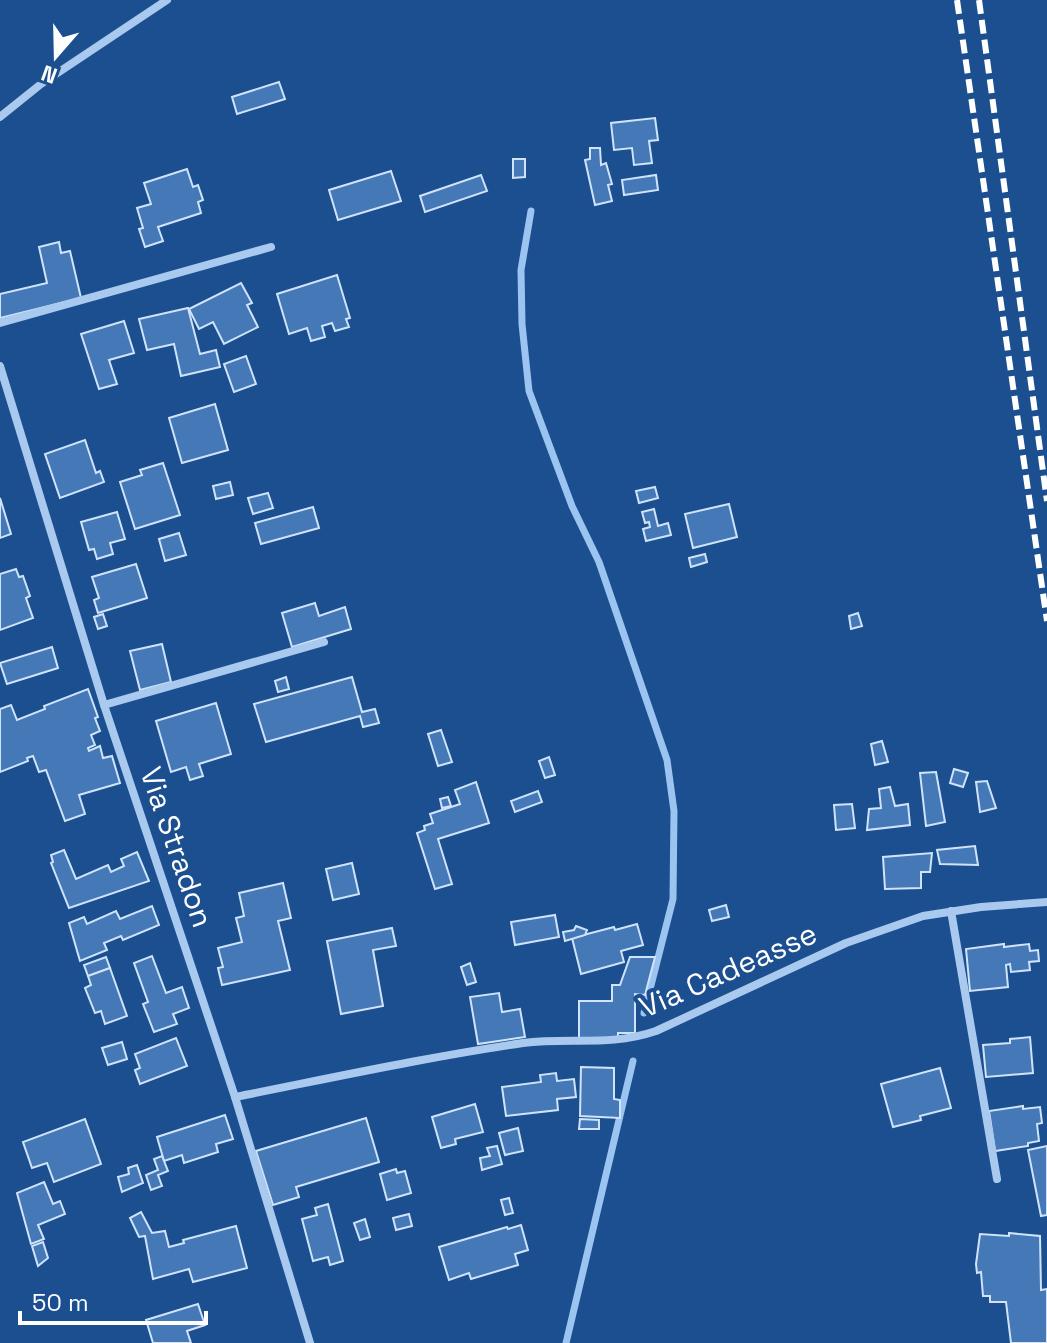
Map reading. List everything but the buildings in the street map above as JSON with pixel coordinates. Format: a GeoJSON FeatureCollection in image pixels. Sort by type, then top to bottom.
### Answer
{"type":"FeatureCollection","features":[{"type":"Feature","properties":{"kind":"street"},"geometry":{"type":"LineString","coordinates":[[0,117],[41,84],[167,0]]}},
{"type":"Feature","properties":{"kind":"street"},"geometry":{"type":"LineString","coordinates":[[0,323],[271,247]]}},
{"type":"Feature","properties":{"kind":"street","name":"Via Stradon"},"geometry":{"type":"LineString","coordinates":[[0,366],[104,705],[235,1097],[310,1343]]}},
{"type":"Feature","properties":{"kind":"street"},"geometry":{"type":"LineString","coordinates":[[104,705],[324,642]]}},
{"type":"Feature","properties":{"kind":"street","name":"Via Cadeasse"},"geometry":{"type":"LineString","coordinates":[[235,1097],[492,1048],[536,1042],[630,1040],[656,1031],[846,943],[923,916],[1047,902]]}},
{"type":"Feature","properties":{"kind":"street"},"geometry":{"type":"LineString","coordinates":[[951,911],[997,1179]]}},
{"type":"Feature","properties":{"kind":"waterway"},"geometry":{"type":"LineString","coordinates":[[531,211],[521,270],[522,324],[529,391],[572,506],[599,562],[667,760],[674,811],[673,899],[644,1013]]}},
{"type":"Feature","properties":{"kind":"waterway"},"geometry":{"type":"LineString","coordinates":[[566,1343],[633,1061]]}},
{"type":"Feature","properties":{"kind":"railway"},"geometry":{"type":"LineString","coordinates":[[957,0],[1047,621]]}},
{"type":"Feature","properties":{"kind":"railway"},"geometry":{"type":"LineString","coordinates":[[979,0],[1047,501]]}}]}
